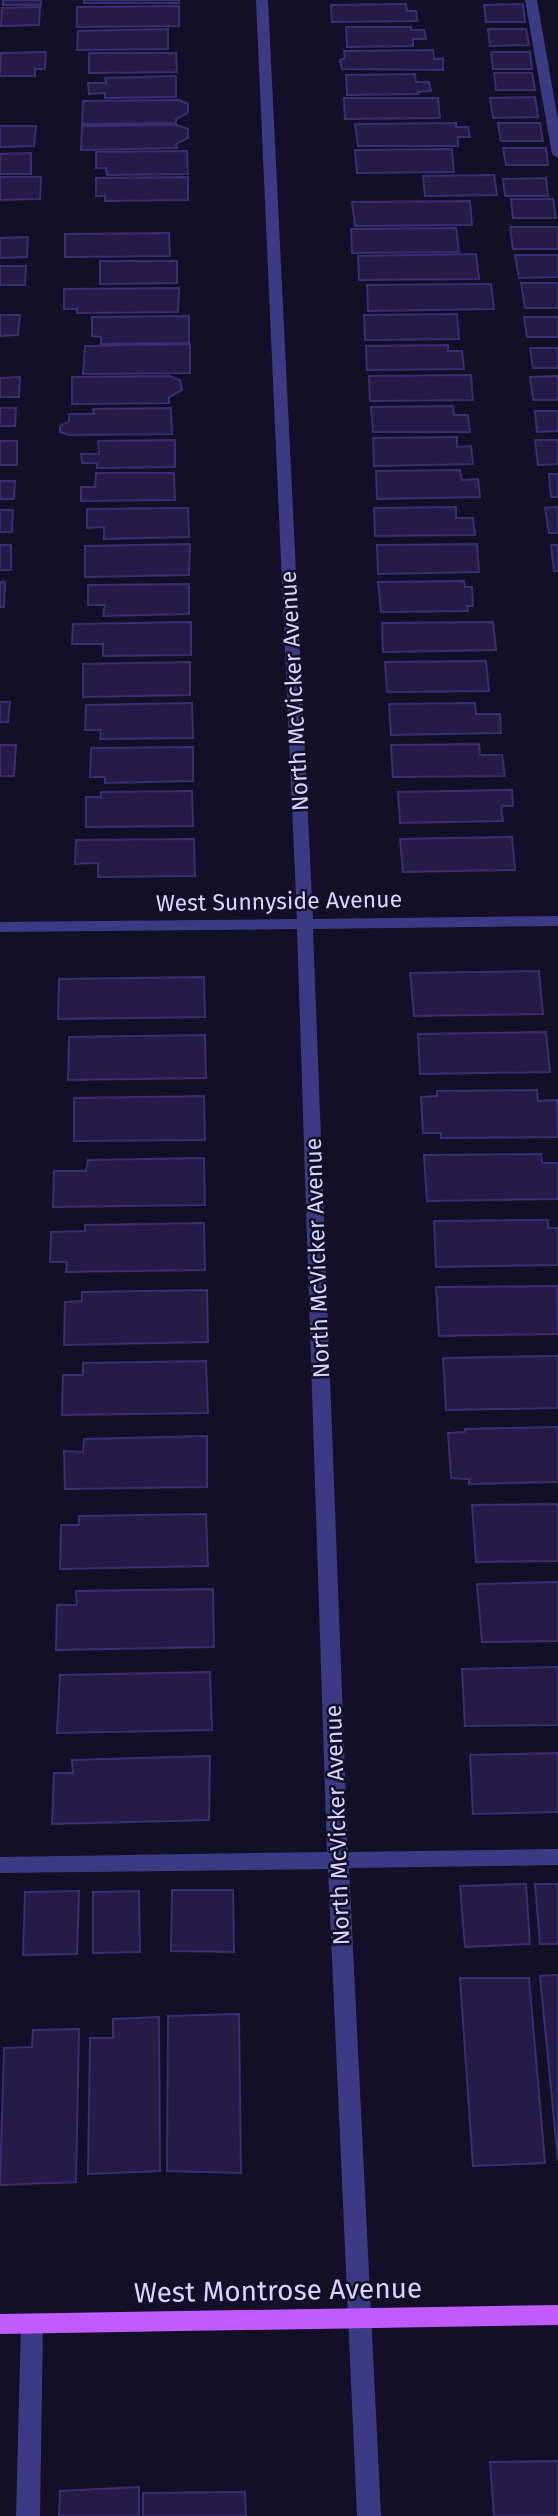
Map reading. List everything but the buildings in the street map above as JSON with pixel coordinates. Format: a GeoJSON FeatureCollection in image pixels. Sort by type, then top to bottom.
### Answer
{"type":"FeatureCollection","features":[{"type":"Feature","properties":{"kind":"main road","name":"West Montrose Avenue"},"geometry":{"type":"LineString","coordinates":[[0,2325],[558,2315]]}},
{"type":"Feature","properties":{"kind":"street","name":"North McVicker Avenue"},"geometry":{"type":"LineString","coordinates":[[262,0],[306,924],[338,1860],[369,2516]]}},
{"type":"Feature","properties":{"kind":"street"},"geometry":{"type":"LineString","coordinates":[[531,0],[558,154]]}},
{"type":"Feature","properties":{"kind":"street","name":"West Sunnyside Avenue"},"geometry":{"type":"LineString","coordinates":[[0,928],[558,921]]}},
{"type":"Feature","properties":{"kind":"street"},"geometry":{"type":"LineString","coordinates":[[0,1865],[558,1857]]}},
{"type":"Feature","properties":{"kind":"street"},"geometry":{"type":"LineString","coordinates":[[28,2516],[32,2324]]}}]}
